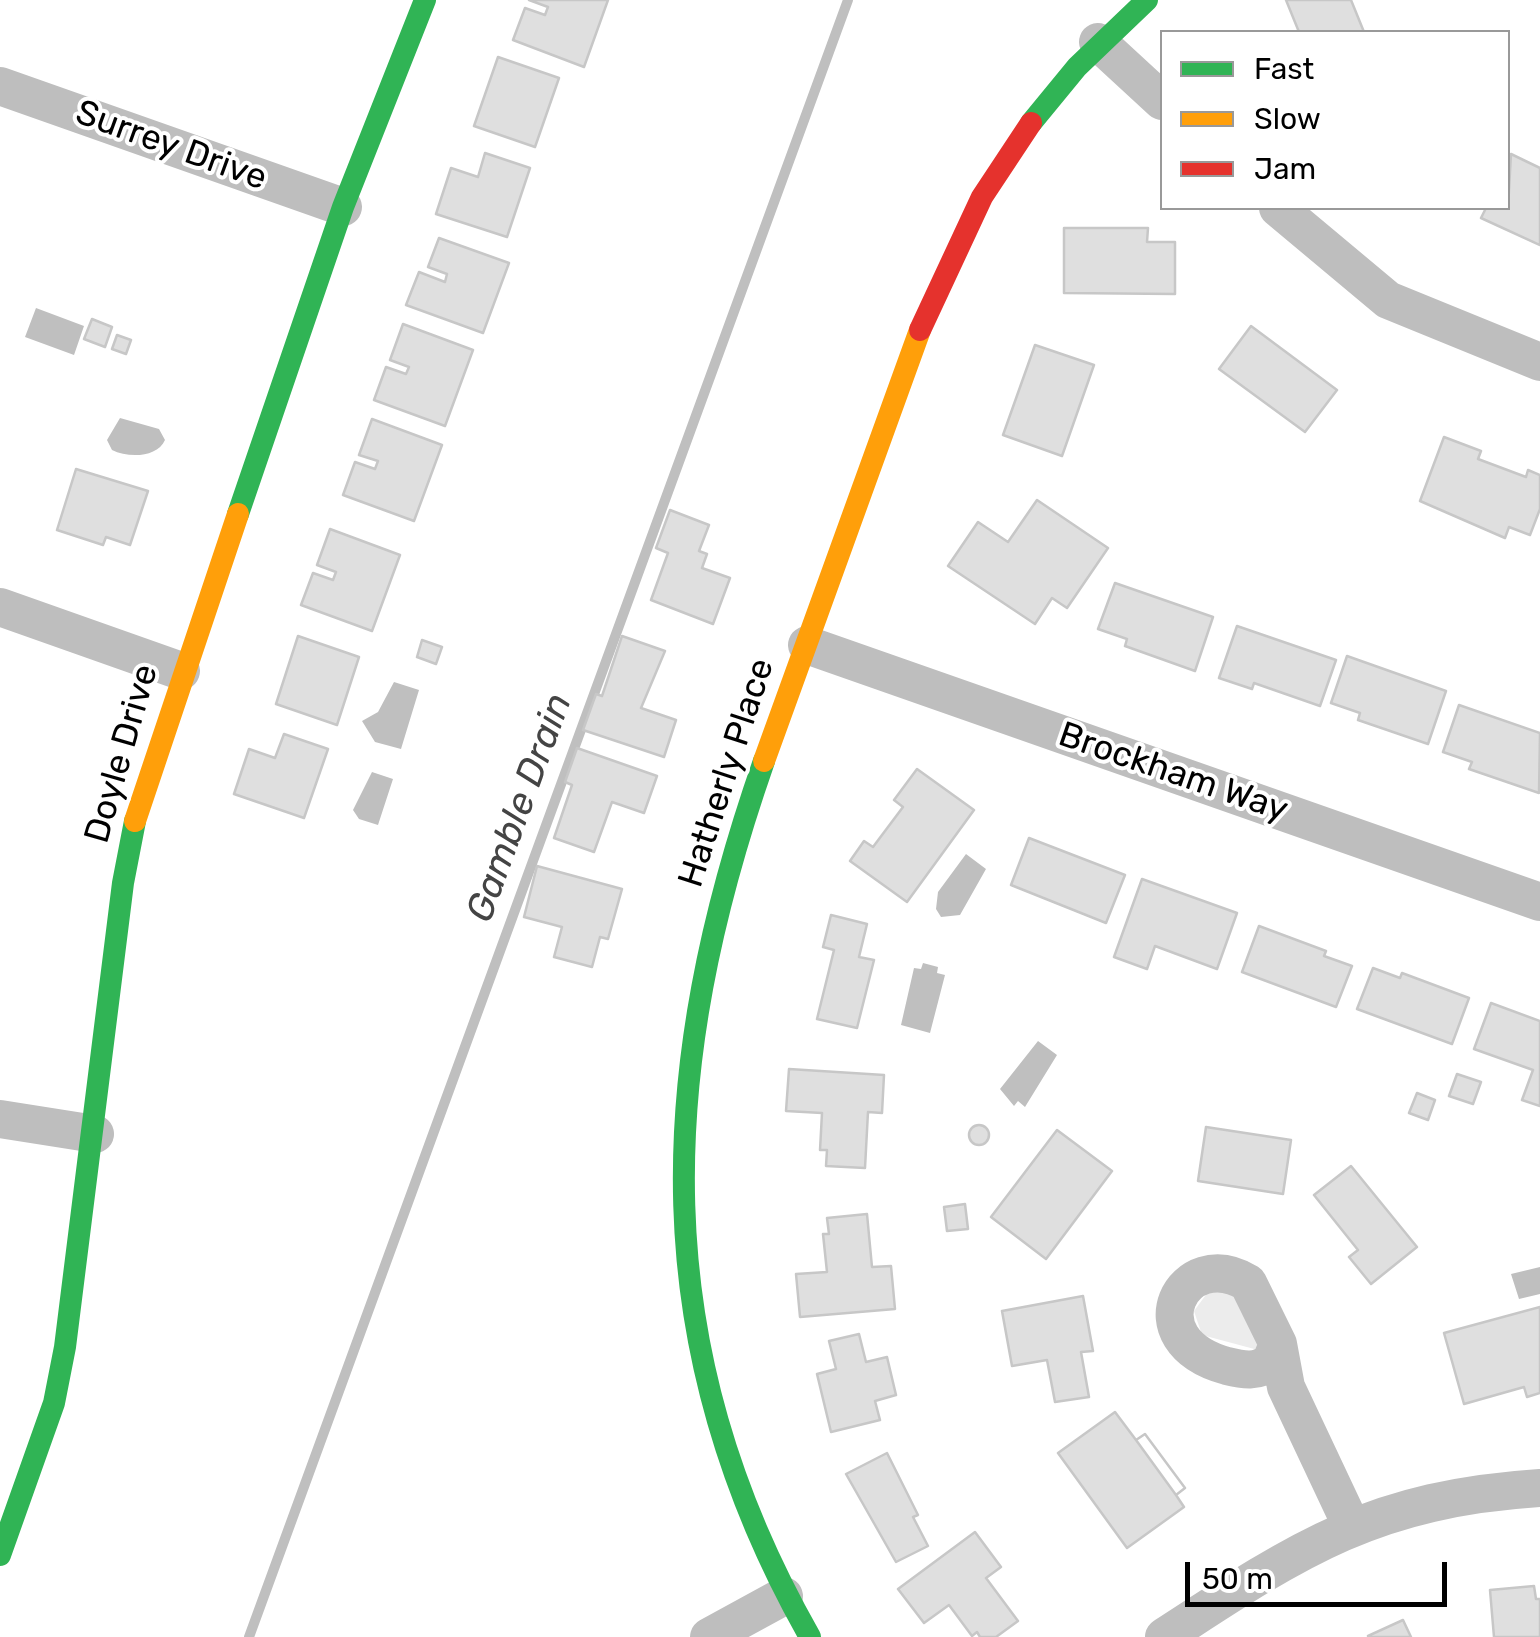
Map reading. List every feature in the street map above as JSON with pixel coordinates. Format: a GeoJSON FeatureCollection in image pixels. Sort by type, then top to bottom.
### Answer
{"type":"FeatureCollection","features":[{"type":"Feature","properties":{"kind":"street","name":"Doyle Drive"},"geometry":{"type":"LineString","coordinates":[[0,1554],[54,1403],[94,1134],[128,846],[181,670],[342,207],[425,0]]}},
{"type":"Feature","properties":{"kind":"street","name":"Hatherly Place"},"geometry":{"type":"LineString","coordinates":[[810,1637],[784,1596],[725,1452],[690,1305],[681,1195],[692,1030],[716,916],[749,802],[948,262],[1024,132],[1098,42],[1147,0]]}},
{"type":"Feature","properties":{"kind":"street"},"geometry":{"type":"LineString","coordinates":[[1098,42],[1160,99]]}},
{"type":"Feature","properties":{"kind":"street","name":"Surrey Drive"},"geometry":{"type":"LineString","coordinates":[[0,86],[342,207]]}},
{"type":"Feature","properties":{"kind":"street"},"geometry":{"type":"LineString","coordinates":[[1280,210],[1388,300],[1540,362]]}},
{"type":"Feature","properties":{"kind":"street"},"geometry":{"type":"LineString","coordinates":[[0,608],[181,670]]}},
{"type":"Feature","properties":{"kind":"street","name":"Brockham Way"},"geometry":{"type":"LineString","coordinates":[[807,645],[1540,902]]}},
{"type":"Feature","properties":{"kind":"street"},"geometry":{"type":"LineString","coordinates":[[0,1118],[94,1134]]}},
{"type":"Feature","properties":{"kind":"street"},"geometry":{"type":"LineString","coordinates":[[1286,1388],[1196,1355],[1177,1335],[1172,1322],[1176,1303],[1194,1280],[1221,1271],[1248,1283],[1278,1344],[1286,1388],[1351,1525]]}},
{"type":"Feature","properties":{"kind":"street"},"geometry":{"type":"LineString","coordinates":[[1243,1370],[1266,1366],[1278,1344]]}},
{"type":"Feature","properties":{"kind":"street"},"geometry":{"type":"LineString","coordinates":[[1164,1637],[1313,1543],[1351,1525],[1435,1500],[1540,1488]]}},
{"type":"Feature","properties":{"kind":"street"},"geometry":{"type":"LineString","coordinates":[[709,1637],[784,1596]]}},
{"type":"Feature","properties":{"kind":"shaded area"},"geometry":{"type":"Polygon","coordinates":[[[36,308],[84,326],[74,355],[25,337],[36,308]]]}},
{"type":"Feature","properties":{"kind":"shaded area"},"geometry":{"type":"Polygon","coordinates":[[[120,418],[159,429],[165,440],[156,450],[142,455],[112,450],[107,440],[120,418]]]}},
{"type":"Feature","properties":{"kind":"shaded area"},"geometry":{"type":"Polygon","coordinates":[[[394,682],[419,690],[401,749],[375,742],[362,721],[378,712],[394,682]]]}},
{"type":"Feature","properties":{"kind":"shaded area"},"geometry":{"type":"Polygon","coordinates":[[[372,772],[393,779],[378,825],[359,819],[353,810],[372,772]]]}},
{"type":"Feature","properties":{"kind":"shaded area"},"geometry":{"type":"Polygon","coordinates":[[[966,854],[986,869],[960,915],[941,917],[936,909],[938,892],[966,854]]]}},
{"type":"Feature","properties":{"kind":"shaded area"},"geometry":{"type":"Polygon","coordinates":[[[923,963],[938,967],[937,973],[945,975],[930,1033],[901,1025],[914,968],[921,969],[923,963]]]}},
{"type":"Feature","properties":{"kind":"shaded area"},"geometry":{"type":"Polygon","coordinates":[[[1038,1041],[1057,1055],[1025,1107],[1018,1101],[1014,1106],[1000,1089],[1038,1041]]]}},
{"type":"Feature","properties":{"kind":"shaded area"},"geometry":{"type":"Polygon","coordinates":[[[1540,1267],[1540,1294],[1519,1299],[1511,1274],[1540,1267]]]}},
{"type":"Feature","properties":{"kind":"shaded area"},"geometry":{"type":"Polygon","coordinates":[[[1208,1292],[1233,1292],[1258,1339],[1258,1350],[1202,1335],[1194,1311],[1208,1292]]]}},
{"type":"Feature","properties":{"kind":"building"},"geometry":{"type":"Polygon","coordinates":[[[529,0],[608,0],[584,67],[513,40],[525,8],[545,15],[548,7],[529,0]]]}},
{"type":"Feature","properties":{"kind":"building"},"geometry":{"type":"Polygon","coordinates":[[[1286,0],[1351,0],[1363,30],[1298,30],[1286,0]]]}},
{"type":"Feature","properties":{"kind":"building"},"geometry":{"type":"Polygon","coordinates":[[[498,57],[559,78],[535,147],[474,126],[498,57]]]}},
{"type":"Feature","properties":{"kind":"building"},"geometry":{"type":"Polygon","coordinates":[[[485,153],[530,168],[507,237],[436,214],[451,168],[478,177],[485,153]]]}},
{"type":"Feature","properties":{"kind":"building"},"geometry":{"type":"Polygon","coordinates":[[[1511,154],[1540,168],[1540,245],[1481,218],[1485,210],[1510,210],[1511,154]]]}},
{"type":"Feature","properties":{"kind":"building"},"geometry":{"type":"Polygon","coordinates":[[[1064,228],[1148,228],[1147,242],[1175,242],[1175,294],[1064,293],[1064,228]]]}},
{"type":"Feature","properties":{"kind":"building"},"geometry":{"type":"Polygon","coordinates":[[[439,238],[509,263],[483,333],[406,305],[419,272],[445,282],[447,274],[428,267],[439,238]]]}},
{"type":"Feature","properties":{"kind":"building"},"geometry":{"type":"Polygon","coordinates":[[[92,319],[112,327],[105,347],[84,339],[92,319]]]}},
{"type":"Feature","properties":{"kind":"building"},"geometry":{"type":"Polygon","coordinates":[[[403,324],[473,350],[445,426],[374,400],[386,367],[406,374],[409,367],[390,360],[403,324]]]}},
{"type":"Feature","properties":{"kind":"building"},"geometry":{"type":"Polygon","coordinates":[[[1251,326],[1337,390],[1305,432],[1219,369],[1251,326]]]}},
{"type":"Feature","properties":{"kind":"building"},"geometry":{"type":"Polygon","coordinates":[[[117,335],[131,340],[126,354],[112,349],[117,335]]]}},
{"type":"Feature","properties":{"kind":"building"},"geometry":{"type":"Polygon","coordinates":[[[1035,345],[1094,365],[1062,456],[1003,435],[1035,345]]]}},
{"type":"Feature","properties":{"kind":"building"},"geometry":{"type":"Polygon","coordinates":[[[372,419],[442,445],[414,521],[343,495],[355,462],[375,469],[378,461],[359,455],[372,419]]]}},
{"type":"Feature","properties":{"kind":"building"},"geometry":{"type":"Polygon","coordinates":[[[1444,437],[1481,451],[1478,459],[1526,477],[1528,470],[1540,475],[1540,509],[1530,535],[1509,527],[1505,538],[1420,501],[1444,437]]]}},
{"type":"Feature","properties":{"kind":"building"},"geometry":{"type":"Polygon","coordinates":[[[76,469],[148,491],[130,545],[106,537],[103,545],[57,530],[76,469]]]}},
{"type":"Feature","properties":{"kind":"building"},"geometry":{"type":"Polygon","coordinates":[[[1037,500],[1108,548],[1067,608],[1052,598],[1035,624],[948,566],[978,522],[1008,542],[1037,500]]]}},
{"type":"Feature","properties":{"kind":"building"},"geometry":{"type":"Polygon","coordinates":[[[670,510],[709,525],[699,551],[707,554],[702,568],[730,578],[713,624],[651,600],[668,553],[656,548],[670,510]]]}},
{"type":"Feature","properties":{"kind":"building"},"geometry":{"type":"Polygon","coordinates":[[[330,529],[400,555],[372,631],[301,605],[313,573],[333,580],[336,572],[317,565],[330,529]]]}},
{"type":"Feature","properties":{"kind":"building"},"geometry":{"type":"Polygon","coordinates":[[[1115,583],[1213,617],[1195,671],[1125,646],[1127,639],[1098,629],[1115,583]]]}},
{"type":"Feature","properties":{"kind":"building"},"geometry":{"type":"Polygon","coordinates":[[[1237,626],[1336,660],[1320,706],[1254,683],[1252,689],[1219,678],[1237,626]]]}},
{"type":"Feature","properties":{"kind":"building"},"geometry":{"type":"Polygon","coordinates":[[[298,636],[359,657],[337,725],[276,704],[298,636]]]}},
{"type":"Feature","properties":{"kind":"building"},"geometry":{"type":"Polygon","coordinates":[[[622,636],[665,651],[641,708],[676,720],[664,757],[583,730],[596,694],[602,696],[622,636]]]}},
{"type":"Feature","properties":{"kind":"building"},"geometry":{"type":"Polygon","coordinates":[[[422,640],[442,647],[436,664],[417,657],[422,640]]]}},
{"type":"Feature","properties":{"kind":"building"},"geometry":{"type":"Polygon","coordinates":[[[1347,656],[1446,691],[1428,744],[1358,720],[1360,713],[1331,703],[1347,656]]]}},
{"type":"Feature","properties":{"kind":"building"},"geometry":{"type":"Polygon","coordinates":[[[1459,705],[1540,733],[1539,793],[1469,769],[1472,762],[1443,752],[1459,705]]]}},
{"type":"Feature","properties":{"kind":"building"},"geometry":{"type":"Polygon","coordinates":[[[284,734],[328,749],[304,818],[234,794],[249,749],[275,758],[284,734]]]}},
{"type":"Feature","properties":{"kind":"building"},"geometry":{"type":"Polygon","coordinates":[[[577,748],[657,776],[644,813],[612,802],[594,852],[554,838],[572,785],[565,782],[577,748]]]}},
{"type":"Feature","properties":{"kind":"building"},"geometry":{"type":"Polygon","coordinates":[[[917,769],[974,810],[907,902],[850,861],[864,841],[873,847],[903,807],[894,800],[917,769]]]}},
{"type":"Feature","properties":{"kind":"building"},"geometry":{"type":"Polygon","coordinates":[[[1029,838],[1125,875],[1106,923],[1011,885],[1029,838]]]}},
{"type":"Feature","properties":{"kind":"building"},"geometry":{"type":"Polygon","coordinates":[[[537,866],[622,889],[608,939],[600,937],[592,967],[554,957],[562,927],[524,917],[537,866]]]}},
{"type":"Feature","properties":{"kind":"building"},"geometry":{"type":"Polygon","coordinates":[[[1142,879],[1237,913],[1217,969],[1155,946],[1147,969],[1114,957],[1142,879]]]}},
{"type":"Feature","properties":{"kind":"building"},"geometry":{"type":"Polygon","coordinates":[[[831,915],[867,924],[859,957],[874,960],[857,1028],[817,1019],[834,950],[823,947],[831,915]]]}},
{"type":"Feature","properties":{"kind":"building"},"geometry":{"type":"Polygon","coordinates":[[[1259,926],[1326,951],[1324,956],[1352,966],[1336,1007],[1242,972],[1259,926]]]}},
{"type":"Feature","properties":{"kind":"building"},"geometry":{"type":"Polygon","coordinates":[[[1373,968],[1400,978],[1402,973],[1469,998],[1452,1044],[1357,1009],[1373,968]]]}},
{"type":"Feature","properties":{"kind":"building"},"geometry":{"type":"Polygon","coordinates":[[[1491,1003],[1540,1021],[1540,1106],[1522,1100],[1533,1070],[1474,1049],[1491,1003]]]}},
{"type":"Feature","properties":{"kind":"building"},"geometry":{"type":"Polygon","coordinates":[[[789,1069],[884,1075],[882,1113],[868,1112],[865,1168],[826,1166],[827,1150],[820,1150],[822,1113],[786,1111],[789,1069]]]}},
{"type":"Feature","properties":{"kind":"building"},"geometry":{"type":"Polygon","coordinates":[[[1457,1074],[1481,1082],[1473,1104],[1449,1096],[1457,1074]]]}},
{"type":"Feature","properties":{"kind":"building"},"geometry":{"type":"Polygon","coordinates":[[[1417,1093],[1435,1100],[1428,1120],[1409,1113],[1417,1093]]]}},
{"type":"Feature","properties":{"kind":"building"},"geometry":{"type":"Polygon","coordinates":[[[979,1125],[989,1135],[979,1145],[969,1135],[979,1125]]]}},
{"type":"Feature","properties":{"kind":"building"},"geometry":{"type":"Polygon","coordinates":[[[1206,1127],[1291,1140],[1283,1194],[1198,1181],[1206,1127]]]}},
{"type":"Feature","properties":{"kind":"building"},"geometry":{"type":"Polygon","coordinates":[[[1057,1130],[1112,1171],[1046,1259],[991,1217],[1057,1130]]]}},
{"type":"Feature","properties":{"kind":"building"},"geometry":{"type":"Polygon","coordinates":[[[1351,1166],[1417,1247],[1371,1284],[1349,1257],[1358,1250],[1314,1195],[1351,1166]]]}},
{"type":"Feature","properties":{"kind":"building"},"geometry":{"type":"Polygon","coordinates":[[[965,1204],[968,1229],[947,1231],[944,1207],[965,1204]]]}},
{"type":"Feature","properties":{"kind":"building"},"geometry":{"type":"Polygon","coordinates":[[[867,1214],[872,1267],[891,1266],[895,1309],[800,1317],[796,1274],[827,1272],[823,1234],[829,1234],[827,1218],[867,1214]]]}},
{"type":"Feature","properties":{"kind":"building"},"geometry":{"type":"Polygon","coordinates":[[[1083,1296],[1093,1351],[1081,1352],[1089,1397],[1055,1402],[1047,1360],[1012,1366],[1002,1311],[1083,1296]]]}},
{"type":"Feature","properties":{"kind":"building"},"geometry":{"type":"Polygon","coordinates":[[[1540,1307],[1540,1393],[1527,1397],[1524,1387],[1464,1404],[1444,1333],[1540,1307]]]}},
{"type":"Feature","properties":{"kind":"building"},"geometry":{"type":"Polygon","coordinates":[[[859,1334],[866,1362],[887,1357],[896,1395],[875,1401],[880,1420],[831,1432],[817,1374],[836,1369],[829,1341],[859,1334]]]}},
{"type":"Feature","properties":{"kind":"building"},"geometry":{"type":"Polygon","coordinates":[[[1115,1412],[1136,1440],[1145,1434],[1185,1488],[1176,1495],[1184,1507],[1127,1548],[1058,1453],[1115,1412]]]}},
{"type":"Feature","properties":{"kind":"building"},"geometry":{"type":"Polygon","coordinates":[[[1145,1434],[1185,1488],[1176,1495],[1136,1440],[1145,1434]]]}},
{"type":"Feature","properties":{"kind":"building"},"geometry":{"type":"Polygon","coordinates":[[[887,1453],[918,1515],[913,1517],[928,1546],[896,1562],[846,1474],[887,1453]]]}},
{"type":"Feature","properties":{"kind":"building"},"geometry":{"type":"Polygon","coordinates":[[[975,1532],[1001,1567],[986,1578],[1018,1621],[996,1637],[980,1637],[977,1632],[972,1636],[949,1605],[924,1623],[898,1589],[975,1532]]]}},
{"type":"Feature","properties":{"kind":"building"},"geometry":{"type":"Polygon","coordinates":[[[1534,1586],[1536,1599],[1540,1599],[1540,1637],[1494,1637],[1490,1590],[1534,1586]]]}},
{"type":"Feature","properties":{"kind":"building"},"geometry":{"type":"Polygon","coordinates":[[[1403,1620],[1411,1637],[1368,1636],[1403,1620]]]}},
{"type":"Feature","properties":{"kind":"waterway","name":"Gamble Drain"},"geometry":{"type":"LineString","coordinates":[[249,1637],[848,0]]}},
{"type":"Feature","properties":{"kind":"traffic: fast"},"geometry":{"type":"LineString","coordinates":[[238,514],[343,207],[425,0]]}},
{"type":"Feature","properties":{"kind":"traffic: fast"},"geometry":{"type":"LineString","coordinates":[[1031,123],[1077,67],[1147,0]]}},
{"type":"Feature","properties":{"kind":"traffic: fast"},"geometry":{"type":"LineString","coordinates":[[764,761],[728,875],[702,987],[687,1097],[684,1205],[694,1313],[718,1420],[756,1528],[810,1637]]}},
{"type":"Feature","properties":{"kind":"traffic: fast"},"geometry":{"type":"LineString","coordinates":[[0,1555],[54,1403],[65,1347],[123,883],[135,821]]}},
{"type":"Feature","properties":{"kind":"traffic: slow"},"geometry":{"type":"LineString","coordinates":[[764,761],[920,330]]}},
{"type":"Feature","properties":{"kind":"traffic: slow"},"geometry":{"type":"LineString","coordinates":[[135,821],[238,514]]}},
{"type":"Feature","properties":{"kind":"traffic: jam"},"geometry":{"type":"LineString","coordinates":[[920,330],[982,197],[1031,123]]}}]}
